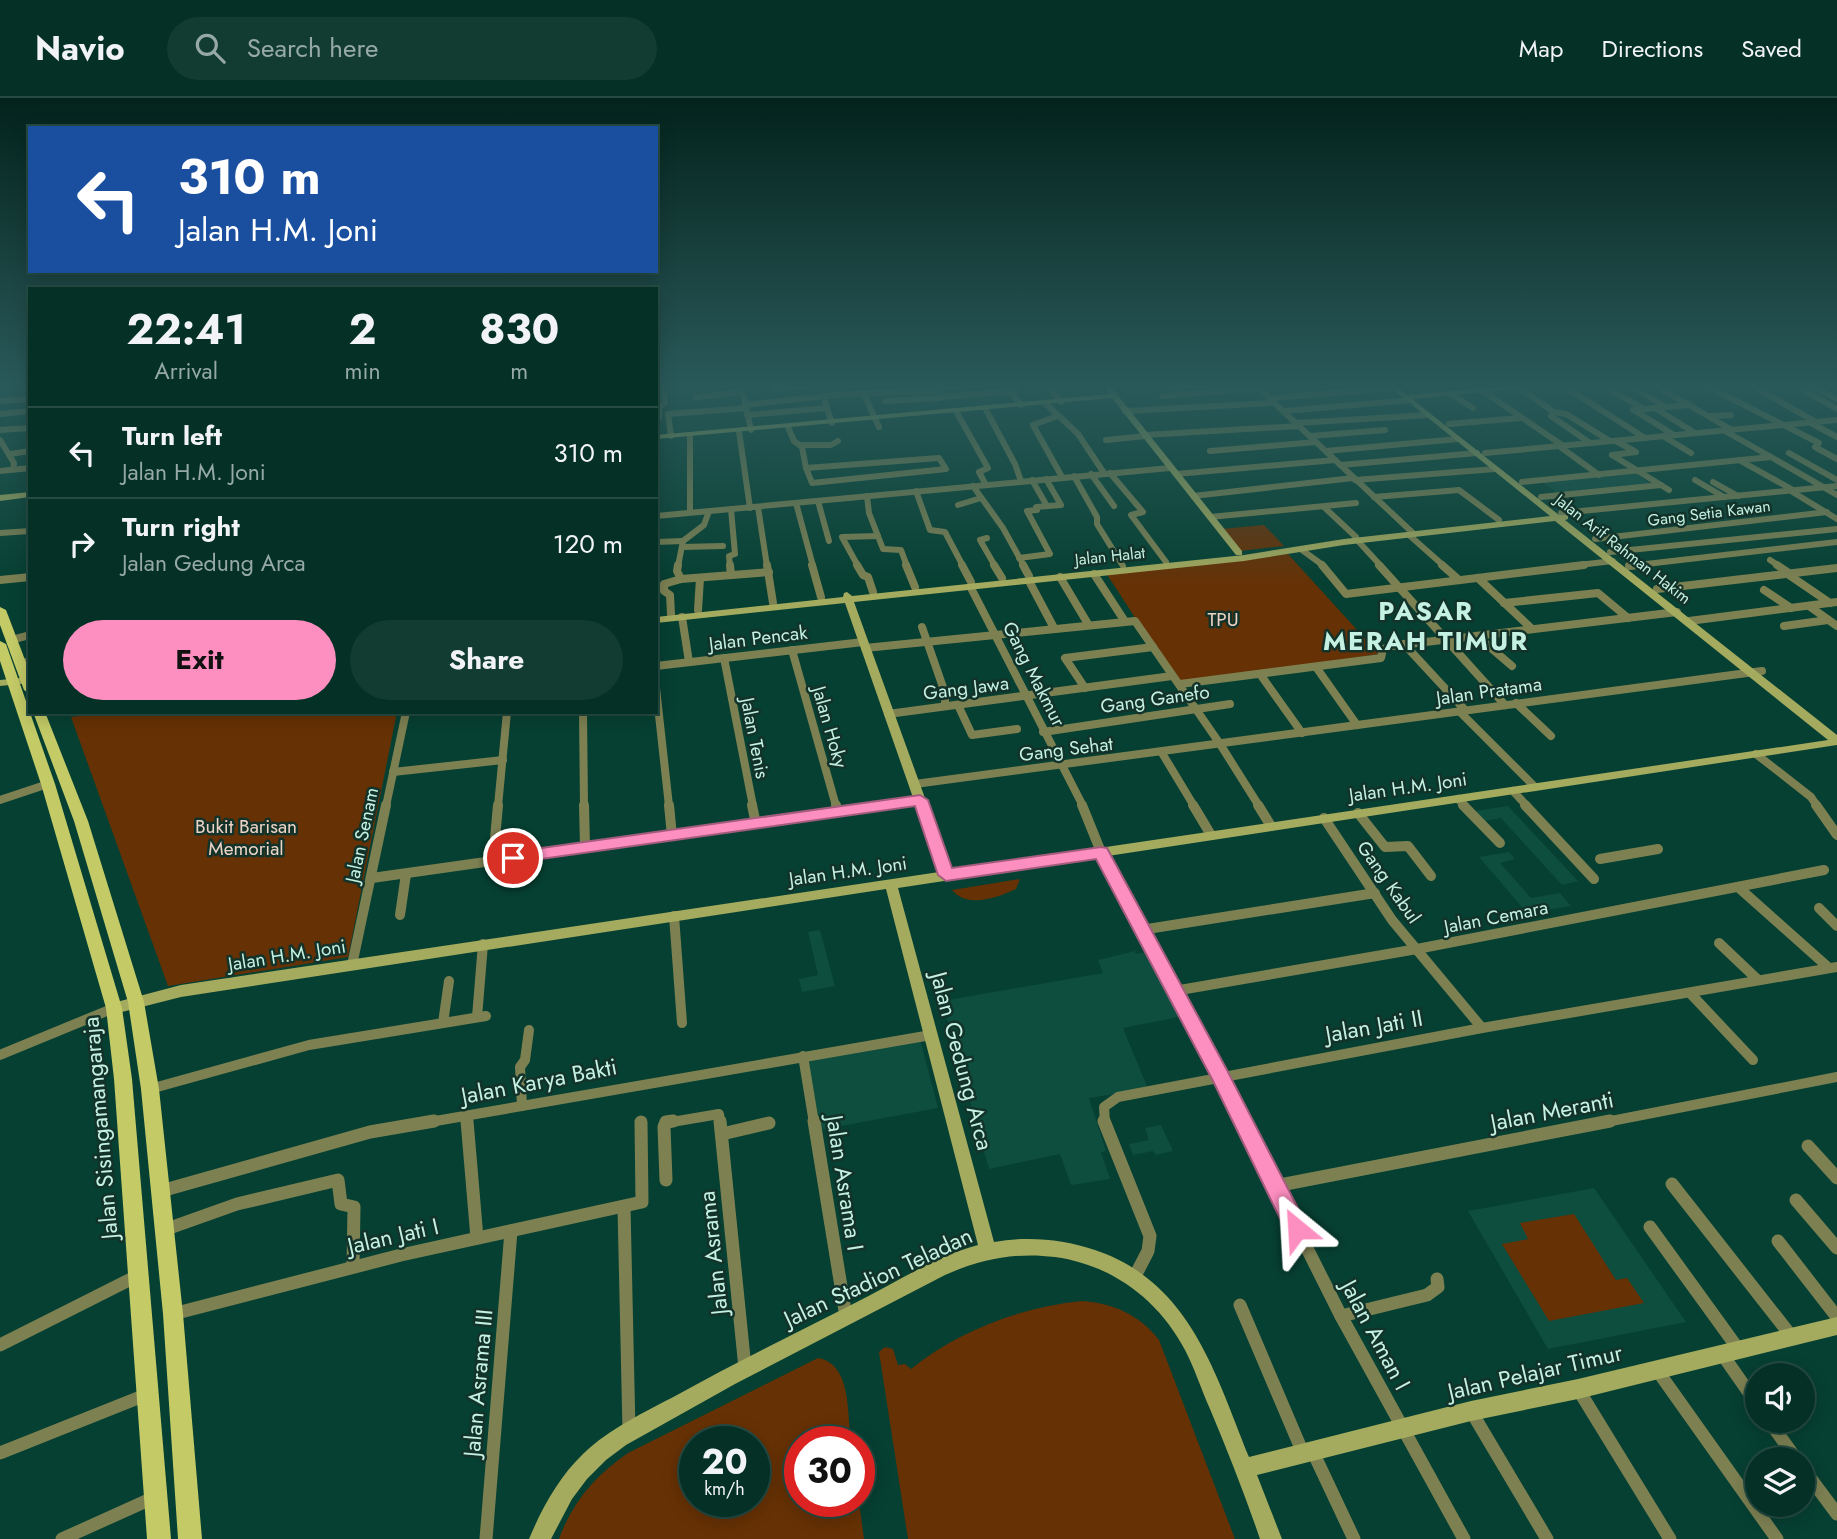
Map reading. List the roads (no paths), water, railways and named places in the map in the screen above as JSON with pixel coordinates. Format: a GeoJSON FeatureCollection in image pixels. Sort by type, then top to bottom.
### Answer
{"type":"FeatureCollection","features":[{"type":"Feature","properties":{"kind":"main road","name":"Jalan Sisingamangaraja"},"geometry":{"type":"LineString","coordinates":[[0,610],[6,642],[114,1008],[124,1079],[137,1276],[150,1393],[159,1539]]}},
{"type":"Feature","properties":{"kind":"main road"},"geometry":{"type":"LineString","coordinates":[[40,714],[81,821],[136,1002],[150,1089],[173,1314],[190,1539]]}},
{"type":"Feature","properties":{"kind":"main road"},"geometry":{"type":"LineString","coordinates":[[47,784],[64,778]]}},
{"type":"Feature","properties":{"kind":"main road"},"geometry":{"type":"LineString","coordinates":[[74,873],[94,865]]}},
{"type":"Feature","properties":{"kind":"street"},"geometry":{"type":"LineString","coordinates":[[7,450],[14,463],[13,469]]}},
{"type":"Feature","properties":{"kind":"street"},"geometry":{"type":"LineString","coordinates":[[690,450],[690,512]]}},
{"type":"Feature","properties":{"kind":"street"},"geometry":{"type":"LineString","coordinates":[[743,450],[773,603]]}},
{"type":"Feature","properties":{"kind":"street"},"geometry":{"type":"LineString","coordinates":[[803,450],[807,471],[812,483],[946,469],[939,458],[807,471]]}},
{"type":"Feature","properties":{"kind":"street"},"geometry":{"type":"LineString","coordinates":[[977,450],[988,468],[979,472],[986,485]]}},
{"type":"Feature","properties":{"kind":"street"},"geometry":{"type":"LineString","coordinates":[[1008,450],[1021,481]]}},
{"type":"Feature","properties":{"kind":"street"},"geometry":{"type":"LineString","coordinates":[[1047,450],[1062,477]]}},
{"type":"Feature","properties":{"kind":"street"},"geometry":{"type":"LineString","coordinates":[[1090,450],[1143,512],[1131,515],[1166,562]]}},
{"type":"Feature","properties":{"kind":"street"},"geometry":{"type":"LineString","coordinates":[[1156,450],[1241,555]]}},
{"type":"Feature","properties":{"kind":"street"},"geometry":{"type":"LineString","coordinates":[[1210,451],[1227,450]]}},
{"type":"Feature","properties":{"kind":"street"},"geometry":{"type":"LineString","coordinates":[[1248,454],[1282,450]]}},
{"type":"Feature","properties":{"kind":"street"},"geometry":{"type":"LineString","coordinates":[[1325,450],[1459,580]]}},
{"type":"Feature","properties":{"kind":"street","name":"Jalan Arif Rahman Hakim"},"geometry":{"type":"LineString","coordinates":[[1477,450],[1541,497],[1677,612],[1693,621]]}},
{"type":"Feature","properties":{"kind":"street"},"geometry":{"type":"LineString","coordinates":[[658,516],[1091,474],[1512,450]]}},
{"type":"Feature","properties":{"kind":"street"},"geometry":{"type":"LineString","coordinates":[[1566,450],[1599,475]]}},
{"type":"Feature","properties":{"kind":"street"},"geometry":{"type":"LineString","coordinates":[[1631,450],[1636,453],[1612,455],[1669,490]]}},
{"type":"Feature","properties":{"kind":"street"},"geometry":{"type":"LineString","coordinates":[[1686,450],[1691,453]]}},
{"type":"Feature","properties":{"kind":"street"},"geometry":{"type":"LineString","coordinates":[[1759,450],[1837,495]]}},
{"type":"Feature","properties":{"kind":"street"},"geometry":{"type":"LineString","coordinates":[[10,454],[28,451]]}},
{"type":"Feature","properties":{"kind":"street","name":"Jalan Arif Rahman Hakim"},"geometry":{"type":"LineString","coordinates":[[1481,453],[1495,468],[1595,540],[1611,556],[1629,566],[1837,741]]}},
{"type":"Feature","properties":{"kind":"street"},"geometry":{"type":"LineString","coordinates":[[1789,453],[1837,480]]}},
{"type":"Feature","properties":{"kind":"street"},"geometry":{"type":"LineString","coordinates":[[1522,482],[1771,457]]}},
{"type":"Feature","properties":{"kind":"street"},"geometry":{"type":"LineString","coordinates":[[1740,460],[1837,519]]}},
{"type":"Feature","properties":{"kind":"street"},"geometry":{"type":"LineString","coordinates":[[0,471],[28,466]]}},
{"type":"Feature","properties":{"kind":"street"},"geometry":{"type":"LineString","coordinates":[[1193,496],[1495,468]]}},
{"type":"Feature","properties":{"kind":"street"},"geometry":{"type":"LineString","coordinates":[[935,471],[943,489]]}},
{"type":"Feature","properties":{"kind":"street"},"geometry":{"type":"LineString","coordinates":[[1091,474],[1114,506]]}},
{"type":"Feature","properties":{"kind":"street"},"geometry":{"type":"LineString","coordinates":[[1074,476],[1097,517],[1097,524],[1124,566]]}},
{"type":"Feature","properties":{"kind":"street"},"geometry":{"type":"LineString","coordinates":[[875,477],[882,495]]}},
{"type":"Feature","properties":{"kind":"street"},"geometry":{"type":"LineString","coordinates":[[1020,558],[1050,554],[1027,511],[1061,504],[1046,479]]}},
{"type":"Feature","properties":{"kind":"street"},"geometry":{"type":"LineString","coordinates":[[1032,480],[1046,506]]}},
{"type":"Feature","properties":{"kind":"street"},"geometry":{"type":"LineString","coordinates":[[1695,480],[1725,497]]}},
{"type":"Feature","properties":{"kind":"street"},"geometry":{"type":"LineString","coordinates":[[1713,482],[1738,496]]}},
{"type":"Feature","properties":{"kind":"street"},"geometry":{"type":"LineString","coordinates":[[1541,497],[1661,485]]}},
{"type":"Feature","properties":{"kind":"street"},"geometry":{"type":"LineString","coordinates":[[973,486],[1003,528],[1054,628]]}},
{"type":"Feature","properties":{"kind":"street"},"geometry":{"type":"LineString","coordinates":[[1560,515],[1837,486]]}},
{"type":"Feature","properties":{"kind":"street"},"geometry":{"type":"LineString","coordinates":[[1374,497],[1462,491],[1499,520]]}},
{"type":"Feature","properties":{"kind":"street","name":"Gang Makmur"},"geometry":{"type":"LineString","coordinates":[[916,492],[930,530],[945,532],[993,635],[1063,766],[1095,832],[1101,852]]}},
{"type":"Feature","properties":{"kind":"street"},"geometry":{"type":"LineString","coordinates":[[0,498],[28,494]]}},
{"type":"Feature","properties":{"kind":"street"},"geometry":{"type":"LineString","coordinates":[[867,496],[869,513],[883,549],[901,550],[915,587]]}},
{"type":"Feature","properties":{"kind":"street"},"geometry":{"type":"LineString","coordinates":[[958,505],[981,499]]}},
{"type":"Feature","properties":{"kind":"street"},"geometry":{"type":"LineString","coordinates":[[818,501],[829,541]]}},
{"type":"Feature","properties":{"kind":"street"},"geometry":{"type":"LineString","coordinates":[[796,503],[821,597]]}},
{"type":"Feature","properties":{"kind":"street"},"geometry":{"type":"LineString","coordinates":[[1210,517],[1356,503]]}},
{"type":"Feature","properties":{"kind":"street"},"geometry":{"type":"LineString","coordinates":[[1324,507],[1357,539],[1506,705]]}},
{"type":"Feature","properties":{"kind":"street"},"geometry":{"type":"LineString","coordinates":[[731,509],[735,554],[729,556],[731,575]]}},
{"type":"Feature","properties":{"kind":"street"},"geometry":{"type":"LineString","coordinates":[[681,579],[677,571],[682,544],[703,528],[709,520],[709,511]]}},
{"type":"Feature","properties":{"kind":"street","name":"Gang Setia Kawan"},"geometry":{"type":"LineString","coordinates":[[1595,540],[1827,512]]}},
{"type":"Feature","properties":{"kind":"street","name":"Jalan Halat"},"geometry":{"type":"LineString","coordinates":[[1411,533],[1499,520],[1560,515]]}},
{"type":"Feature","properties":{"kind":"street","name":"Jalan Halat"},"geometry":{"type":"LineString","coordinates":[[658,617],[698,610],[821,597],[847,597],[915,587],[971,584],[1002,578],[1060,578],[1560,515]]}},
{"type":"Feature","properties":{"kind":"street"},"geometry":{"type":"LineString","coordinates":[[1301,550],[1315,562],[1321,563],[1346,594],[1478,578],[1611,556],[1837,529]]}},
{"type":"Feature","properties":{"kind":"street"},"geometry":{"type":"LineString","coordinates":[[0,533],[28,531]]}},
{"type":"Feature","properties":{"kind":"street"},"geometry":{"type":"LineString","coordinates":[[873,592],[868,577],[863,575],[842,537],[877,536]]}},
{"type":"Feature","properties":{"kind":"street"},"geometry":{"type":"LineString","coordinates":[[987,538],[980,540],[1002,578]]}},
{"type":"Feature","properties":{"kind":"street","name":"Jalan Halat"},"geometry":{"type":"LineString","coordinates":[[658,618],[1124,566],[1301,550],[1357,539]]}},
{"type":"Feature","properties":{"kind":"street"},"geometry":{"type":"LineString","coordinates":[[658,542],[723,546]]}},
{"type":"Feature","properties":{"kind":"street"},"geometry":{"type":"LineString","coordinates":[[1629,566],[1837,542]]}},
{"type":"Feature","properties":{"kind":"street"},"geometry":{"type":"LineString","coordinates":[[1770,560],[1834,602]]}},
{"type":"Feature","properties":{"kind":"street"},"geometry":{"type":"LineString","coordinates":[[1657,589],[1837,568]]}},
{"type":"Feature","properties":{"kind":"street"},"geometry":{"type":"LineString","coordinates":[[671,614],[670,596],[664,592],[663,584],[681,579],[769,572]]}},
{"type":"Feature","properties":{"kind":"street"},"geometry":{"type":"LineString","coordinates":[[1094,574],[1124,620],[1137,622],[1220,744],[1271,826]]}},
{"type":"Feature","properties":{"kind":"street"},"geometry":{"type":"LineString","coordinates":[[0,580],[28,577]]}},
{"type":"Feature","properties":{"kind":"street"},"geometry":{"type":"LineString","coordinates":[[698,610],[700,578]]}},
{"type":"Feature","properties":{"kind":"street"},"geometry":{"type":"LineString","coordinates":[[1060,578],[1088,624]]}},
{"type":"Feature","properties":{"kind":"street"},"geometry":{"type":"LineString","coordinates":[[1478,578],[1532,629]]}},
{"type":"Feature","properties":{"kind":"street"},"geometry":{"type":"LineString","coordinates":[[1764,590],[1791,608]]}},
{"type":"Feature","properties":{"kind":"street"},"geometry":{"type":"LineString","coordinates":[[1504,603],[1598,593],[1628,618]]}},
{"type":"Feature","properties":{"kind":"street"},"geometry":{"type":"LineString","coordinates":[[847,597],[946,875]]}},
{"type":"Feature","properties":{"kind":"street"},"geometry":{"type":"LineString","coordinates":[[1693,621],[1834,602]]}},
{"type":"Feature","properties":{"kind":"street"},"geometry":{"type":"LineString","coordinates":[[1809,606],[1837,626]]}},
{"type":"Feature","properties":{"kind":"street"},"geometry":{"type":"LineString","coordinates":[[1180,684],[1381,658],[1386,647],[1404,644],[1677,612]]}},
{"type":"Feature","properties":{"kind":"street"},"geometry":{"type":"LineString","coordinates":[[682,617],[688,662]]}},
{"type":"Feature","properties":{"kind":"street","name":"Jalan Pencak"},"geometry":{"type":"LineString","coordinates":[[658,666],[792,650],[928,642],[1124,620]]}},
{"type":"Feature","properties":{"kind":"street"},"geometry":{"type":"LineString","coordinates":[[1784,626],[1828,620]]}},
{"type":"Feature","properties":{"kind":"street"},"geometry":{"type":"LineString","coordinates":[[922,627],[945,693],[945,706]]}},
{"type":"Feature","properties":{"kind":"street"},"geometry":{"type":"LineString","coordinates":[[6,642],[28,636]]}},
{"type":"Feature","properties":{"kind":"street"},"geometry":{"type":"LineString","coordinates":[[1477,636],[1512,666]]}},
{"type":"Feature","properties":{"kind":"street"},"geometry":{"type":"LineString","coordinates":[[1404,644],[1535,788]]}},
{"type":"Feature","properties":{"kind":"street"},"geometry":{"type":"LineString","coordinates":[[1085,688],[1065,657],[1153,647]]}},
{"type":"Feature","properties":{"kind":"street","name":"Jalan Hoky"},"geometry":{"type":"LineString","coordinates":[[792,650],[838,812]]}},
{"type":"Feature","properties":{"kind":"street","name":"Jalan Tenis"},"geometry":{"type":"LineString","coordinates":[[724,658],[756,824]]}},
{"type":"Feature","properties":{"kind":"street"},"geometry":{"type":"LineString","coordinates":[[1316,667],[1357,725]]}},
{"type":"Feature","properties":{"kind":"street","name":"Jalan Arif Rahman Hakim"},"geometry":{"type":"LineString","coordinates":[[1757,672],[1837,730]]}},
{"type":"Feature","properties":{"kind":"street","name":"Jalan Pratama"},"geometry":{"type":"LineString","coordinates":[[1220,744],[1757,672]]}},
{"type":"Feature","properties":{"kind":"street"},"geometry":{"type":"LineString","coordinates":[[1260,674],[1302,733]]}},
{"type":"Feature","properties":{"kind":"street","name":"Gang Jawa"},"geometry":{"type":"LineString","coordinates":[[888,713],[1172,676]]}},
{"type":"Feature","properties":{"kind":"street"},"geometry":{"type":"LineString","coordinates":[[1516,703],[1551,736]]}},
{"type":"Feature","properties":{"kind":"street","name":"Gang Ganefo"},"geometry":{"type":"LineString","coordinates":[[1043,732],[1230,704]]}},
{"type":"Feature","properties":{"kind":"street"},"geometry":{"type":"LineString","coordinates":[[958,705],[972,736],[1017,729]]}},
{"type":"Feature","properties":{"kind":"street"},"geometry":{"type":"LineString","coordinates":[[658,706],[672,836]]}},
{"type":"Feature","properties":{"kind":"street","name":"Jalan Senam"},"geometry":{"type":"LineString","coordinates":[[352,965],[406,714]]}},
{"type":"Feature","properties":{"kind":"street"},"geometry":{"type":"LineString","coordinates":[[493,860],[507,714]]}},
{"type":"Feature","properties":{"kind":"street"},"geometry":{"type":"LineString","coordinates":[[583,714],[585,847]]}},
{"type":"Feature","properties":{"kind":"street","name":"Jalan H.M. Joni"},"geometry":{"type":"LineString","coordinates":[[114,1008],[181,991],[483,944],[1837,741]]}},
{"type":"Feature","properties":{"kind":"street","name":"Gang Sehat"},"geometry":{"type":"LineString","coordinates":[[915,784],[1220,744]]}},
{"type":"Feature","properties":{"kind":"street"},"geometry":{"type":"LineString","coordinates":[[1162,753],[1211,835]]}},
{"type":"Feature","properties":{"kind":"street"},"geometry":{"type":"LineString","coordinates":[[1756,754],[1811,797],[1837,835]]}},
{"type":"Feature","properties":{"kind":"street"},"geometry":{"type":"LineString","coordinates":[[393,772],[503,760]]}},
{"type":"Feature","properties":{"kind":"street"},"geometry":{"type":"LineString","coordinates":[[0,800],[47,784]]}},
{"type":"Feature","properties":{"kind":"street"},"geometry":{"type":"LineString","coordinates":[[1513,791],[1584,861],[1594,879]]}},
{"type":"Feature","properties":{"kind":"street"},"geometry":{"type":"LineString","coordinates":[[1458,799],[1500,843]]}},
{"type":"Feature","properties":{"kind":"street"},"geometry":{"type":"LineString","coordinates":[[372,878],[920,800]]}},
{"type":"Feature","properties":{"kind":"street"},"geometry":{"type":"LineString","coordinates":[[1358,813],[1385,847],[1408,846],[1431,876]]}},
{"type":"Feature","properties":{"kind":"street","name":"Gang Kabul"},"geometry":{"type":"LineString","coordinates":[[1324,818],[1392,920],[1482,1028]]}},
{"type":"Feature","properties":{"kind":"street"},"geometry":{"type":"LineString","coordinates":[[1600,859],[1657,849]]}},
{"type":"Feature","properties":{"kind":"street","name":"Jalan Aman I"},"geometry":{"type":"LineString","coordinates":[[1101,852],[1220,1076],[1341,1316],[1464,1539]]}},
{"type":"Feature","properties":{"kind":"street","name":"Jalan Cemara"},"geometry":{"type":"LineString","coordinates":[[1174,991],[1417,950],[1824,870]]}},
{"type":"Feature","properties":{"kind":"street"},"geometry":{"type":"LineString","coordinates":[[400,915],[406,874]]}},
{"type":"Feature","properties":{"kind":"street","name":"Jalan Gedung Arca"},"geometry":{"type":"LineString","coordinates":[[891,884],[988,1251]]}},
{"type":"Feature","properties":{"kind":"street"},"geometry":{"type":"LineString","coordinates":[[1738,887],[1833,968]]}},
{"type":"Feature","properties":{"kind":"street"},"geometry":{"type":"LineString","coordinates":[[1141,930],[1375,892]]}},
{"type":"Feature","properties":{"kind":"street"},"geometry":{"type":"LineString","coordinates":[[1819,908],[1837,926]]}},
{"type":"Feature","properties":{"kind":"street"},"geometry":{"type":"LineString","coordinates":[[674,916],[682,1023]]}},
{"type":"Feature","properties":{"kind":"street"},"geometry":{"type":"LineString","coordinates":[[1719,943],[1758,981]]}},
{"type":"Feature","properties":{"kind":"street"},"geometry":{"type":"LineString","coordinates":[[150,1089],[309,1045],[481,1017],[483,944]]}},
{"type":"Feature","properties":{"kind":"street","name":"Jalan Jati II"},"geometry":{"type":"LineString","coordinates":[[1134,1278],[1148,1251],[1150,1236],[1103,1118],[1104,1107],[1118,1097],[1482,1028],[1833,968]]}},
{"type":"Feature","properties":{"kind":"street"},"geometry":{"type":"LineString","coordinates":[[443,1023],[449,981]]}},
{"type":"Feature","properties":{"kind":"street"},"geometry":{"type":"LineString","coordinates":[[1690,993],[1753,1060]]}},
{"type":"Feature","properties":{"kind":"street"},"geometry":{"type":"LineString","coordinates":[[0,1055],[114,1008]]}},
{"type":"Feature","properties":{"kind":"street"},"geometry":{"type":"LineString","coordinates":[[522,1106],[520,1067],[525,1060],[530,1030]]}},
{"type":"Feature","properties":{"kind":"street","name":"Jalan Karya Bakti"},"geometry":{"type":"LineString","coordinates":[[160,1192],[362,1134],[931,1035]]}},
{"type":"Feature","properties":{"kind":"street","name":"Jalan Asrama I"},"geometry":{"type":"LineString","coordinates":[[803,1056],[846,1317]]}},
{"type":"Feature","properties":{"kind":"street","name":"Jalan Meranti"},"geometry":{"type":"LineString","coordinates":[[1275,1186],[1837,1077]]}},
{"type":"Feature","properties":{"kind":"street"},"geometry":{"type":"LineString","coordinates":[[666,1180],[666,1122],[716,1112],[720,1114],[722,1134],[769,1124]]}},
{"type":"Feature","properties":{"kind":"street"},"geometry":{"type":"LineString","coordinates":[[467,1117],[477,1238]]}},
{"type":"Feature","properties":{"kind":"street","name":"Jalan Jati I"},"geometry":{"type":"LineString","coordinates":[[173,1314],[353,1267],[642,1202],[641,1122]]}},
{"type":"Feature","properties":{"kind":"street","name":"Jalan Asrama"},"geometry":{"type":"LineString","coordinates":[[722,1134],[745,1368]]}},
{"type":"Feature","properties":{"kind":"street"},"geometry":{"type":"LineString","coordinates":[[1808,1146],[1837,1178]]}},
{"type":"Feature","properties":{"kind":"street"},"geometry":{"type":"LineString","coordinates":[[164,1230],[237,1205],[336,1180],[340,1182],[341,1204],[354,1206],[353,1267]]}},
{"type":"Feature","properties":{"kind":"street"},"geometry":{"type":"LineString","coordinates":[[1672,1184],[1792,1337]]}},
{"type":"Feature","properties":{"kind":"street"},"geometry":{"type":"LineString","coordinates":[[1796,1200],[1837,1248]]}},
{"type":"Feature","properties":{"kind":"street"},"geometry":{"type":"LineString","coordinates":[[624,1207],[629,1431]]}},
{"type":"Feature","properties":{"kind":"street"},"geometry":{"type":"LineString","coordinates":[[1650,1227],[1730,1352],[1745,1381]]}},
{"type":"Feature","properties":{"kind":"street","name":"Jalan Asrama III"},"geometry":{"type":"LineString","coordinates":[[486,1539],[511,1231]]}},
{"type":"Feature","properties":{"kind":"street"},"geometry":{"type":"LineString","coordinates":[[1778,1241],[1837,1317]]}},
{"type":"Feature","properties":{"kind":"street","name":"Jalan Stadion Teladan"},"geometry":{"type":"LineString","coordinates":[[540,1539],[556,1503],[579,1471],[629,1431],[745,1368],[949,1265],[988,1251],[1028,1248],[1066,1251],[1102,1262],[1134,1278],[1163,1304],[1181,1326],[1202,1366],[1245,1468],[1271,1539]]}},
{"type":"Feature","properties":{"kind":"street"},"geometry":{"type":"LineString","coordinates":[[0,1345],[137,1276]]}},
{"type":"Feature","properties":{"kind":"street"},"geometry":{"type":"LineString","coordinates":[[1341,1316],[1427,1295],[1438,1287],[1437,1279]]}},
{"type":"Feature","properties":{"kind":"street"},"geometry":{"type":"LineString","coordinates":[[1240,1305],[1308,1452],[1354,1539]]}},
{"type":"Feature","properties":{"kind":"street","name":"Jalan Pelajar Timur"},"geometry":{"type":"LineString","coordinates":[[1245,1468],[1471,1411],[1578,1389],[1837,1326]]}},
{"type":"Feature","properties":{"kind":"street"},"geometry":{"type":"LineString","coordinates":[[1657,1370],[1777,1539]]}},
{"type":"Feature","properties":{"kind":"street"},"geometry":{"type":"LineString","coordinates":[[1578,1389],[1670,1539]]}},
{"type":"Feature","properties":{"kind":"street"},"geometry":{"type":"LineString","coordinates":[[0,1453],[150,1393]]}},
{"type":"Feature","properties":{"kind":"street"},"geometry":{"type":"LineString","coordinates":[[1471,1411],[1547,1539]]}},
{"type":"Feature","properties":{"kind":"street"},"geometry":{"type":"LineString","coordinates":[[1815,1484],[1837,1514]]}},
{"type":"Feature","properties":{"kind":"street"},"geometry":{"type":"LineString","coordinates":[[62,1539],[156,1497]]}},
{"type":"Feature","properties":{"kind":"district","name":"PASAR MERAH TIMUR"},"geometry":{"type":"Point","coordinates":[1426,626]}},
{"type":"Feature","properties":{"kind":"park label","name":"TPU"},"geometry":{"type":"Point","coordinates":[1223,619]}},
{"type":"Feature","properties":{"kind":"park label","name":"Bukit Barisan Memorial"},"geometry":{"type":"Point","coordinates":[246,837]}}]}
